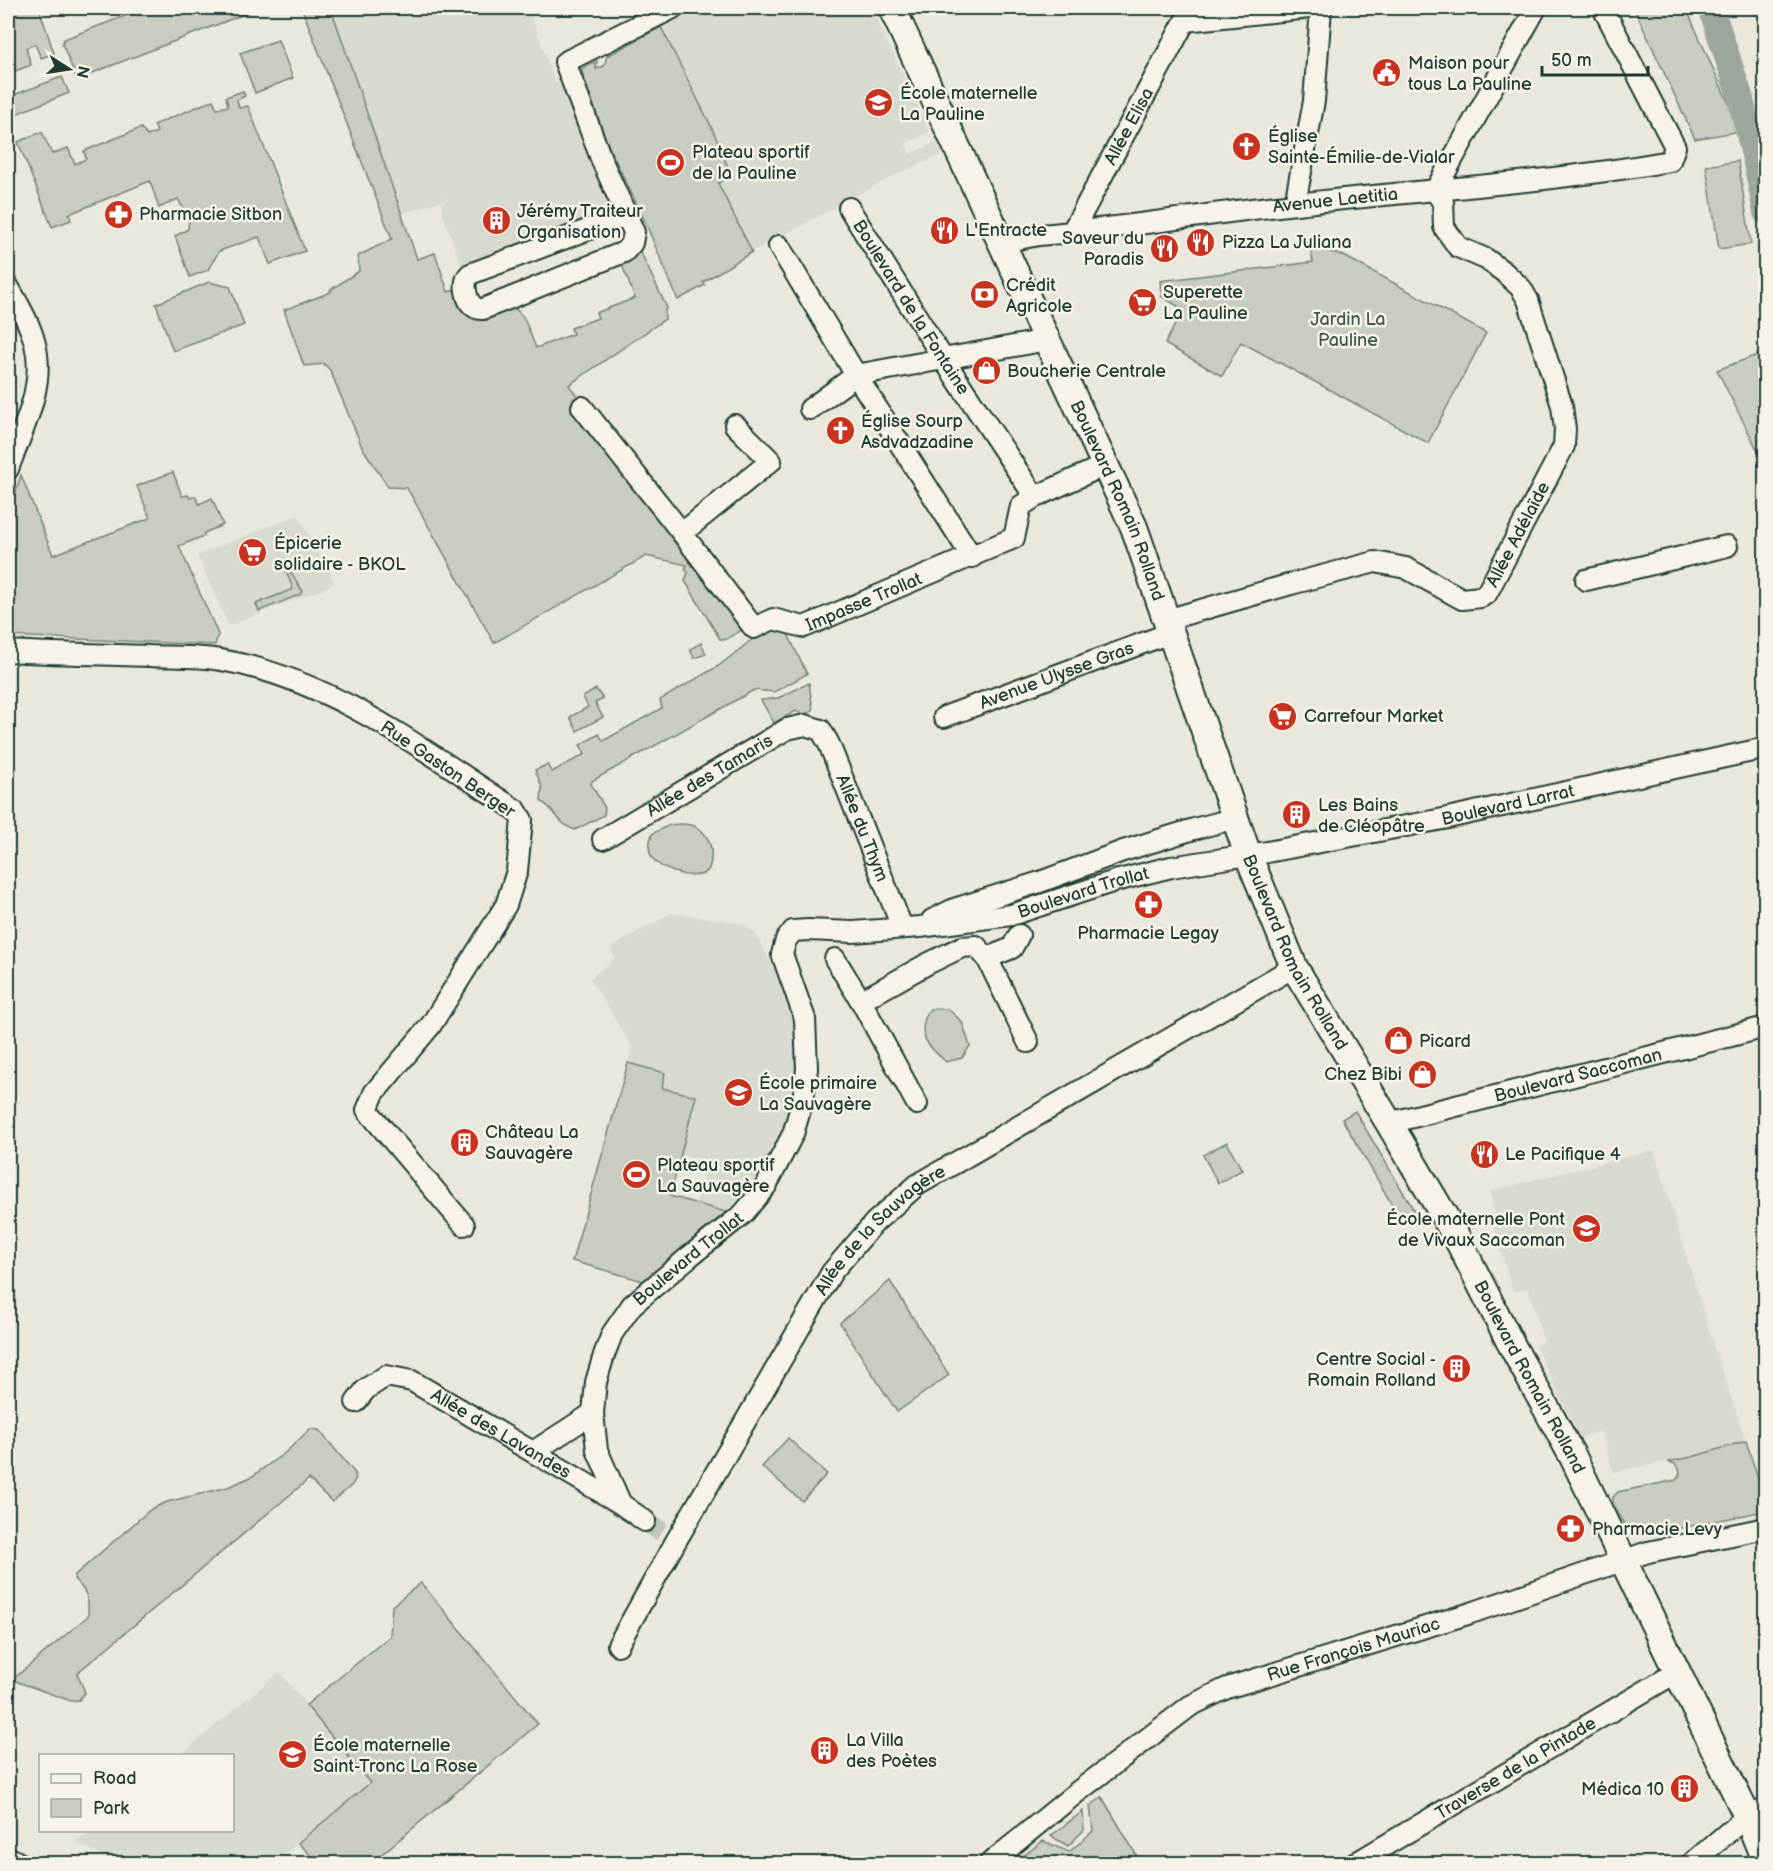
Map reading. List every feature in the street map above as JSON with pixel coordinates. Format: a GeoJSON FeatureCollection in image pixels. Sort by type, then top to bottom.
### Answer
{"type":"FeatureCollection","features":[{"type":"Feature","properties":{"kind":"main road","name":"Boulevard Romain Rolland"},"geometry":{"type":"LineString","coordinates":[[892,8],[1134,527],[1248,855],[1294,967],[1456,1236],[1573,1457],[1677,1672],[1756,1813],[1766,1863]]}},
{"type":"Feature","properties":{"kind":"street"},"geometry":{"type":"LineString","coordinates":[[627,215],[470,274],[466,278],[465,285],[472,306],[483,309],[624,252],[632,243],[634,232],[627,215],[602,161],[565,62],[674,8]]}},
{"type":"Feature","properties":{"kind":"street","name":"Allée Elisa"},"geometry":{"type":"LineString","coordinates":[[1072,232],[1185,21],[1309,8]]}},
{"type":"Feature","properties":{"kind":"street"},"geometry":{"type":"LineString","coordinates":[[1294,204],[1314,100],[1321,8]]}},
{"type":"Feature","properties":{"kind":"street"},"geometry":{"type":"LineString","coordinates":[[1435,190],[1536,8]]}},
{"type":"Feature","properties":{"kind":"street","name":"Avenue Laetitia"},"geometry":{"type":"LineString","coordinates":[[1002,242],[1025,237],[1294,204],[1630,168],[1670,161],[1675,147],[1603,8]]}},
{"type":"Feature","properties":{"kind":"street","name":"Allée Adélaïde"},"geometry":{"type":"LineString","coordinates":[[1168,627],[1291,584],[1375,562],[1406,568],[1462,599],[1481,597],[1486,593],[1564,446],[1564,418],[1554,379],[1528,300],[1521,288],[1504,272],[1486,259],[1458,247],[1444,227],[1443,202],[1435,190]]}},
{"type":"Feature","properties":{"kind":"street","name":"Boulevard de la Fontaine"},"geometry":{"type":"LineString","coordinates":[[849,208],[944,360],[1035,496]]}},
{"type":"Feature","properties":{"kind":"street"},"geometry":{"type":"LineString","coordinates":[[779,246],[856,375],[972,557]]}},
{"type":"Feature","properties":{"kind":"street"},"geometry":{"type":"LineString","coordinates":[[8,286],[28,324],[36,346],[38,367],[32,403],[8,469]]}},
{"type":"Feature","properties":{"kind":"street"},"geometry":{"type":"LineString","coordinates":[[810,409],[856,375],[1047,340]]}},
{"type":"Feature","properties":{"kind":"street","name":"Impasse Trollat"},"geometry":{"type":"LineString","coordinates":[[582,407],[754,628],[773,619],[804,627],[1014,538],[1021,506],[1035,496],[1105,465]]}},
{"type":"Feature","properties":{"kind":"street"},"geometry":{"type":"LineString","coordinates":[[682,533],[771,461],[735,425]]}},
{"type":"Feature","properties":{"kind":"street"},"geometry":{"type":"LineString","coordinates":[[1586,580],[1727,546]]}},
{"type":"Feature","properties":{"kind":"street","name":"Avenue Ulysse Gras"},"geometry":{"type":"LineString","coordinates":[[944,717],[1168,627]]}},
{"type":"Feature","properties":{"kind":"street","name":"Rue Gaston Berger"},"geometry":{"type":"LineString","coordinates":[[8,651],[221,660],[299,682],[375,719],[516,810],[522,820],[518,871],[506,905],[436,1018],[374,1093],[367,1110],[464,1225]]}},
{"type":"Feature","properties":{"kind":"street","name":"Allée des Tamaris"},"geometry":{"type":"LineString","coordinates":[[603,839],[787,729],[805,726],[821,730]]}},
{"type":"Feature","properties":{"kind":"street","name":"Allée du Thym"},"geometry":{"type":"LineString","coordinates":[[821,730],[911,927]]}},
{"type":"Feature","properties":{"kind":"street","name":"Boulevard Larrat"},"geometry":{"type":"LineString","coordinates":[[1248,855],[1443,819],[1766,748]]}},
{"type":"Feature","properties":{"kind":"street","name":"Boulevard Trollat"},"geometry":{"type":"LineString","coordinates":[[911,927],[954,909],[1040,882],[1123,851],[1236,818]]}},
{"type":"Feature","properties":{"kind":"street","name":"Boulevard Trollat"},"geometry":{"type":"LineString","coordinates":[[621,1504],[597,1450],[593,1413],[596,1382],[604,1355],[612,1334],[632,1305],[743,1214],[766,1186],[794,1134],[803,1100],[807,1069],[805,1019],[782,954],[786,940],[793,932],[808,930],[853,932],[1021,913],[1115,881],[1171,867],[1248,855]]}},
{"type":"Feature","properties":{"kind":"street"},"geometry":{"type":"LineString","coordinates":[[987,958],[1012,948],[1028,920],[1021,913]]}},
{"type":"Feature","properties":{"kind":"street"},"geometry":{"type":"LineString","coordinates":[[861,1000],[962,947],[976,946],[987,958],[1028,1042]]}},
{"type":"Feature","properties":{"kind":"street"},"geometry":{"type":"LineString","coordinates":[[835,959],[861,1000],[917,1104]]}},
{"type":"Feature","properties":{"kind":"street","name":"Allée de la Sauvagère"},"geometry":{"type":"LineString","coordinates":[[618,1645],[661,1531],[832,1272],[875,1222],[917,1185],[1294,967]]}},
{"type":"Feature","properties":{"kind":"street","name":"Boulevard Saccoman"},"geometry":{"type":"LineString","coordinates":[[1389,1123],[1766,1027]]}},
{"type":"Feature","properties":{"kind":"street","name":"Allée des Lavandes"},"geometry":{"type":"LineString","coordinates":[[356,1402],[366,1389],[386,1376],[412,1381],[621,1504],[661,1531]]}},
{"type":"Feature","properties":{"kind":"street"},"geometry":{"type":"LineString","coordinates":[[533,1452],[593,1413]]}},
{"type":"Feature","properties":{"kind":"street","name":"Rue François Mauriac"},"geometry":{"type":"LineString","coordinates":[[989,1863],[1190,1706],[1227,1688],[1471,1613],[1654,1551],[1766,1528]]}},
{"type":"Feature","properties":{"kind":"street","name":"Traverse de la Pintade"},"geometry":{"type":"LineString","coordinates":[[1354,1863],[1677,1672]]}},
{"type":"Feature","properties":{"kind":"street"},"geometry":{"type":"LineString","coordinates":[[1691,1863],[1756,1813]]}},
{"type":"Feature","properties":{"kind":"street"},"geometry":{"type":"LineString","coordinates":[[8,1857],[21,1863]]}},
{"type":"Feature","properties":{"kind":"shaded area"},"geometry":{"type":"Polygon","coordinates":[[[331,8],[529,8],[555,82],[566,87],[610,194],[610,208],[606,214],[463,269],[442,213],[442,204],[447,199],[402,214],[331,8]]]}},
{"type":"Feature","properties":{"kind":"shaded area"},"geometry":{"type":"Polygon","coordinates":[[[698,8],[871,8],[930,131],[906,144],[910,154],[936,142],[942,154],[891,177],[752,252],[718,183],[731,176],[721,149],[661,27],[698,8]]]}},
{"type":"Feature","properties":{"kind":"shaded area"},"geometry":{"type":"Polygon","coordinates":[[[298,515],[335,582],[323,589],[228,626],[197,555],[298,515]]]}},
{"type":"Feature","properties":{"kind":"shaded area"},"geometry":{"type":"Polygon","coordinates":[[[671,913],[745,925],[755,933],[778,974],[791,1006],[798,1055],[796,1090],[785,1128],[766,1167],[752,1186],[726,1212],[696,1203],[708,1161],[681,1155],[696,1096],[662,1088],[665,1073],[628,1063],[632,1047],[590,979],[615,958],[610,948],[671,913]]]}},
{"type":"Feature","properties":{"kind":"shaded area"},"geometry":{"type":"Polygon","coordinates":[[[1654,1150],[1714,1346],[1746,1441],[1692,1457],[1613,1472],[1601,1431],[1580,1438],[1535,1345],[1544,1342],[1528,1288],[1513,1292],[1490,1216],[1495,1214],[1489,1191],[1654,1150]]]}},
{"type":"Feature","properties":{"kind":"shaded area"},"geometry":{"type":"Polygon","coordinates":[[[1766,1261],[1765,1299],[1755,1264],[1766,1261]]]}},
{"type":"Feature","properties":{"kind":"shaded area"},"geometry":{"type":"Polygon","coordinates":[[[279,1672],[371,1783],[273,1863],[115,1863],[75,1842],[88,1832],[234,1832],[234,1754],[181,1754],[279,1672]]]}},
{"type":"Feature","properties":{"kind":"green space"},"geometry":{"type":"Polygon","coordinates":[[[8,8],[39,8],[54,53],[41,58],[35,44],[26,48],[31,65],[8,74],[8,8]]]}},
{"type":"Feature","properties":{"kind":"green space"},"geometry":{"type":"Polygon","coordinates":[[[146,8],[260,8],[77,79],[62,44],[64,39],[146,8]]]}},
{"type":"Feature","properties":{"kind":"green space"},"geometry":{"type":"Polygon","coordinates":[[[297,8],[331,8],[417,259],[435,253],[448,292],[460,288],[470,308],[512,305],[524,318],[536,348],[573,334],[571,328],[598,318],[596,313],[635,298],[622,265],[640,251],[667,308],[665,319],[569,385],[747,627],[725,640],[720,639],[685,581],[688,572],[685,570],[687,565],[646,556],[494,643],[407,488],[388,487],[362,447],[330,370],[324,364],[304,366],[284,310],[331,292],[330,290],[359,271],[358,256],[392,239],[302,9],[297,8]]]}},
{"type":"Feature","properties":{"kind":"green space"},"geometry":{"type":"Polygon","coordinates":[[[1634,8],[1686,8],[1733,113],[1736,132],[1695,139],[1634,8]]]}},
{"type":"Feature","properties":{"kind":"green space","name":"Plateau sportif de la Pauline"},"geometry":{"type":"Polygon","coordinates":[[[661,27],[721,149],[731,176],[718,183],[752,252],[703,282],[705,285],[678,300],[643,217],[607,143],[581,69],[597,61],[596,69],[604,66],[607,56],[661,27]]]}},
{"type":"Feature","properties":{"kind":"green space"},"geometry":{"type":"Polygon","coordinates":[[[278,40],[293,78],[255,93],[240,53],[278,40]]]}},
{"type":"Feature","properties":{"kind":"green space"},"geometry":{"type":"Polygon","coordinates":[[[62,77],[69,93],[8,117],[8,97],[62,77]]]}},
{"type":"Feature","properties":{"kind":"green space"},"geometry":{"type":"Polygon","coordinates":[[[243,91],[245,96],[237,100],[239,108],[248,106],[305,251],[270,264],[259,237],[219,251],[208,270],[190,277],[175,236],[188,229],[189,219],[178,199],[159,208],[150,181],[69,214],[71,220],[52,227],[18,142],[42,132],[52,154],[68,148],[75,164],[86,159],[84,151],[141,128],[147,136],[157,132],[154,125],[213,100],[217,109],[228,106],[226,97],[243,91]]]}},
{"type":"Feature","properties":{"kind":"green space"},"geometry":{"type":"Polygon","coordinates":[[[1738,161],[1751,244],[1719,249],[1706,166],[1738,161]]]}},
{"type":"Feature","properties":{"kind":"green space","name":"Jardin La Pauline"},"geometry":{"type":"Polygon","coordinates":[[[1310,246],[1344,256],[1486,333],[1428,443],[1241,342],[1222,376],[1165,344],[1183,309],[1161,296],[1160,281],[1313,262],[1310,246]]]}},
{"type":"Feature","properties":{"kind":"green space"},"geometry":{"type":"Polygon","coordinates":[[[209,282],[230,287],[244,325],[173,351],[156,304],[209,282]]]}},
{"type":"Feature","properties":{"kind":"green space"},"geometry":{"type":"Polygon","coordinates":[[[1765,352],[1765,465],[1717,370],[1765,352]]]}},
{"type":"Feature","properties":{"kind":"green space"},"geometry":{"type":"Polygon","coordinates":[[[173,472],[182,496],[188,495],[190,498],[195,496],[199,504],[212,498],[223,525],[179,546],[218,634],[215,645],[8,636],[8,518],[21,475],[53,555],[150,518],[137,486],[173,472]]]}},
{"type":"Feature","properties":{"kind":"green space"},"geometry":{"type":"Polygon","coordinates":[[[286,565],[302,590],[301,594],[259,611],[256,604],[293,589],[284,566],[286,565]]]}},
{"type":"Feature","properties":{"kind":"green space"},"geometry":{"type":"Polygon","coordinates":[[[776,623],[784,626],[807,674],[774,692],[754,690],[592,781],[591,784],[605,808],[604,815],[575,830],[560,821],[541,801],[542,787],[535,770],[547,765],[552,772],[585,754],[580,745],[599,734],[603,741],[662,708],[660,700],[720,665],[776,623]]]}},
{"type":"Feature","properties":{"kind":"green space"},"geometry":{"type":"Polygon","coordinates":[[[701,643],[706,654],[694,658],[690,649],[701,643]]]}},
{"type":"Feature","properties":{"kind":"green space"},"geometry":{"type":"Polygon","coordinates":[[[809,683],[813,710],[803,714],[796,711],[774,723],[761,700],[778,698],[809,683]]]}},
{"type":"Feature","properties":{"kind":"green space"},"geometry":{"type":"Polygon","coordinates":[[[596,689],[603,699],[595,703],[603,717],[577,731],[570,717],[588,707],[583,697],[596,689]]]}},
{"type":"Feature","properties":{"kind":"green space"},"geometry":{"type":"Polygon","coordinates":[[[669,825],[691,825],[706,836],[711,850],[711,861],[705,873],[691,876],[674,872],[653,859],[649,848],[652,834],[669,825]]]}},
{"type":"Feature","properties":{"kind":"green space"},"geometry":{"type":"Polygon","coordinates":[[[930,1009],[948,1009],[962,1022],[970,1046],[962,1058],[946,1062],[925,1039],[923,1026],[930,1009]]]}},
{"type":"Feature","properties":{"kind":"green space","name":"Plateau sportif La Sauvagère"},"geometry":{"type":"Polygon","coordinates":[[[628,1063],[665,1073],[662,1088],[696,1096],[670,1196],[726,1212],[643,1281],[572,1261],[628,1063]]]}},
{"type":"Feature","properties":{"kind":"green space"},"geometry":{"type":"Polygon","coordinates":[[[1355,1111],[1415,1212],[1401,1220],[1342,1119],[1355,1111]]]}},
{"type":"Feature","properties":{"kind":"green space"},"geometry":{"type":"Polygon","coordinates":[[[1227,1142],[1242,1170],[1218,1183],[1203,1155],[1227,1142]]]}},
{"type":"Feature","properties":{"kind":"green space"},"geometry":{"type":"Polygon","coordinates":[[[890,1281],[949,1375],[897,1412],[840,1323],[890,1281]]]}},
{"type":"Feature","properties":{"kind":"green space"},"geometry":{"type":"Polygon","coordinates":[[[310,1429],[319,1430],[354,1472],[356,1478],[352,1485],[332,1502],[309,1479],[77,1673],[85,1692],[79,1700],[71,1701],[12,1680],[88,1616],[86,1595],[74,1579],[75,1575],[151,1509],[167,1502],[228,1487],[251,1477],[286,1452],[310,1429]]]}},
{"type":"Feature","properties":{"kind":"green space"},"geometry":{"type":"Polygon","coordinates":[[[788,1438],[827,1474],[802,1501],[762,1467],[788,1438]]]}},
{"type":"Feature","properties":{"kind":"green space"},"geometry":{"type":"Polygon","coordinates":[[[1746,1441],[1765,1500],[1765,1511],[1652,1534],[1636,1533],[1626,1527],[1613,1502],[1613,1497],[1618,1492],[1676,1480],[1680,1471],[1675,1464],[1668,1462],[1746,1441]]]}},
{"type":"Feature","properties":{"kind":"green space"},"geometry":{"type":"Polygon","coordinates":[[[421,1583],[538,1724],[371,1863],[319,1863],[298,1843],[370,1783],[306,1705],[390,1636],[392,1606],[421,1583]]]}},
{"type":"Feature","properties":{"kind":"green space"},"geometry":{"type":"Polygon","coordinates":[[[1102,1797],[1141,1863],[1014,1863],[1043,1841],[1069,1852],[1093,1831],[1090,1806],[1102,1797]]]}},
{"type":"Feature","properties":{"kind":"green space"},"geometry":{"type":"Polygon","coordinates":[[[1083,1811],[1084,1830],[1068,1846],[1051,1836],[1083,1811]]]}},
{"type":"Feature","properties":{"kind":"waterway"},"geometry":{"type":"LineString","coordinates":[[1711,8],[1740,96],[1766,212]]}},
{"type":"Feature","properties":{"kind":"tunnel"},"geometry":{"type":"LineString","coordinates":[[645,1521],[662,1532]]}},
{"type":"Feature","properties":{"kind":"place","name":"Maison pour tous La Pauline"},"geometry":{"type":"Point","coordinates":[1387,73]}},
{"type":"Feature","properties":{"kind":"place","name":"École maternelle La Pauline"},"geometry":{"type":"Point","coordinates":[879,103]}},
{"type":"Feature","properties":{"kind":"place","name":"Église Sainte-Émilie-de-Vialar"},"geometry":{"type":"Point","coordinates":[1247,146]}},
{"type":"Feature","properties":{"kind":"place","name":"Plateau sportif de la Pauline"},"geometry":{"type":"Point","coordinates":[671,162]}},
{"type":"Feature","properties":{"kind":"place","name":"Pharmacie Sitbon"},"geometry":{"type":"Point","coordinates":[118,214]}},
{"type":"Feature","properties":{"kind":"place","name":"Jérémy Traiteur Organisation"},"geometry":{"type":"Point","coordinates":[496,221]}},
{"type":"Feature","properties":{"kind":"place","name":"L'Entracte"},"geometry":{"type":"Point","coordinates":[944,230]}},
{"type":"Feature","properties":{"kind":"place","name":"Pizza La Juliana"},"geometry":{"type":"Point","coordinates":[1201,242]}},
{"type":"Feature","properties":{"kind":"place","name":"Saveur du Paradis"},"geometry":{"type":"Point","coordinates":[1165,248]}},
{"type":"Feature","properties":{"kind":"place","name":"Crédit Agricole"},"geometry":{"type":"Point","coordinates":[985,295]}},
{"type":"Feature","properties":{"kind":"place","name":"Superette La Pauline"},"geometry":{"type":"Point","coordinates":[1142,302]}},
{"type":"Feature","properties":{"kind":"place","name":"Boucherie Centrale"},"geometry":{"type":"Point","coordinates":[986,371]}},
{"type":"Feature","properties":{"kind":"place","name":"Église Sourp Asdvadzadine"},"geometry":{"type":"Point","coordinates":[840,431]}},
{"type":"Feature","properties":{"kind":"place","name":"Épicerie solidaire - BKOL"},"geometry":{"type":"Point","coordinates":[253,553]}},
{"type":"Feature","properties":{"kind":"place","name":"Carrefour Market"},"geometry":{"type":"Point","coordinates":[1283,716]}},
{"type":"Feature","properties":{"kind":"place","name":"Les Bains de Cléopâtre"},"geometry":{"type":"Point","coordinates":[1297,815]}},
{"type":"Feature","properties":{"kind":"place","name":"Pharmacie Legay"},"geometry":{"type":"Point","coordinates":[1148,904]}},
{"type":"Feature","properties":{"kind":"place","name":"Picard"},"geometry":{"type":"Point","coordinates":[1398,1041]}},
{"type":"Feature","properties":{"kind":"place","name":"Chez Bibi"},"geometry":{"type":"Point","coordinates":[1423,1074]}},
{"type":"Feature","properties":{"kind":"place","name":"École primaire La Sauvagère"},"geometry":{"type":"Point","coordinates":[738,1093]}},
{"type":"Feature","properties":{"kind":"place","name":"Château La Sauvagère"},"geometry":{"type":"Point","coordinates":[464,1142]}},
{"type":"Feature","properties":{"kind":"place","name":"Le Pacifique 4"},"geometry":{"type":"Point","coordinates":[1484,1154]}},
{"type":"Feature","properties":{"kind":"place","name":"Plateau sportif La Sauvagère"},"geometry":{"type":"Point","coordinates":[636,1175]}},
{"type":"Feature","properties":{"kind":"place","name":"École maternelle Pont de Vivaux Saccoman"},"geometry":{"type":"Point","coordinates":[1586,1229]}},
{"type":"Feature","properties":{"kind":"place","name":"Centre Social - Romain Rolland"},"geometry":{"type":"Point","coordinates":[1457,1369]}},
{"type":"Feature","properties":{"kind":"place","name":"Pharmacie Levy"},"geometry":{"type":"Point","coordinates":[1571,1529]}},
{"type":"Feature","properties":{"kind":"place","name":"La Villa des Poètes"},"geometry":{"type":"Point","coordinates":[825,1750]}},
{"type":"Feature","properties":{"kind":"place","name":"École maternelle Saint-Tronc La Rose"},"geometry":{"type":"Point","coordinates":[292,1755]}},
{"type":"Feature","properties":{"kind":"place","name":"Médica 10"},"geometry":{"type":"Point","coordinates":[1685,1789]}}]}
